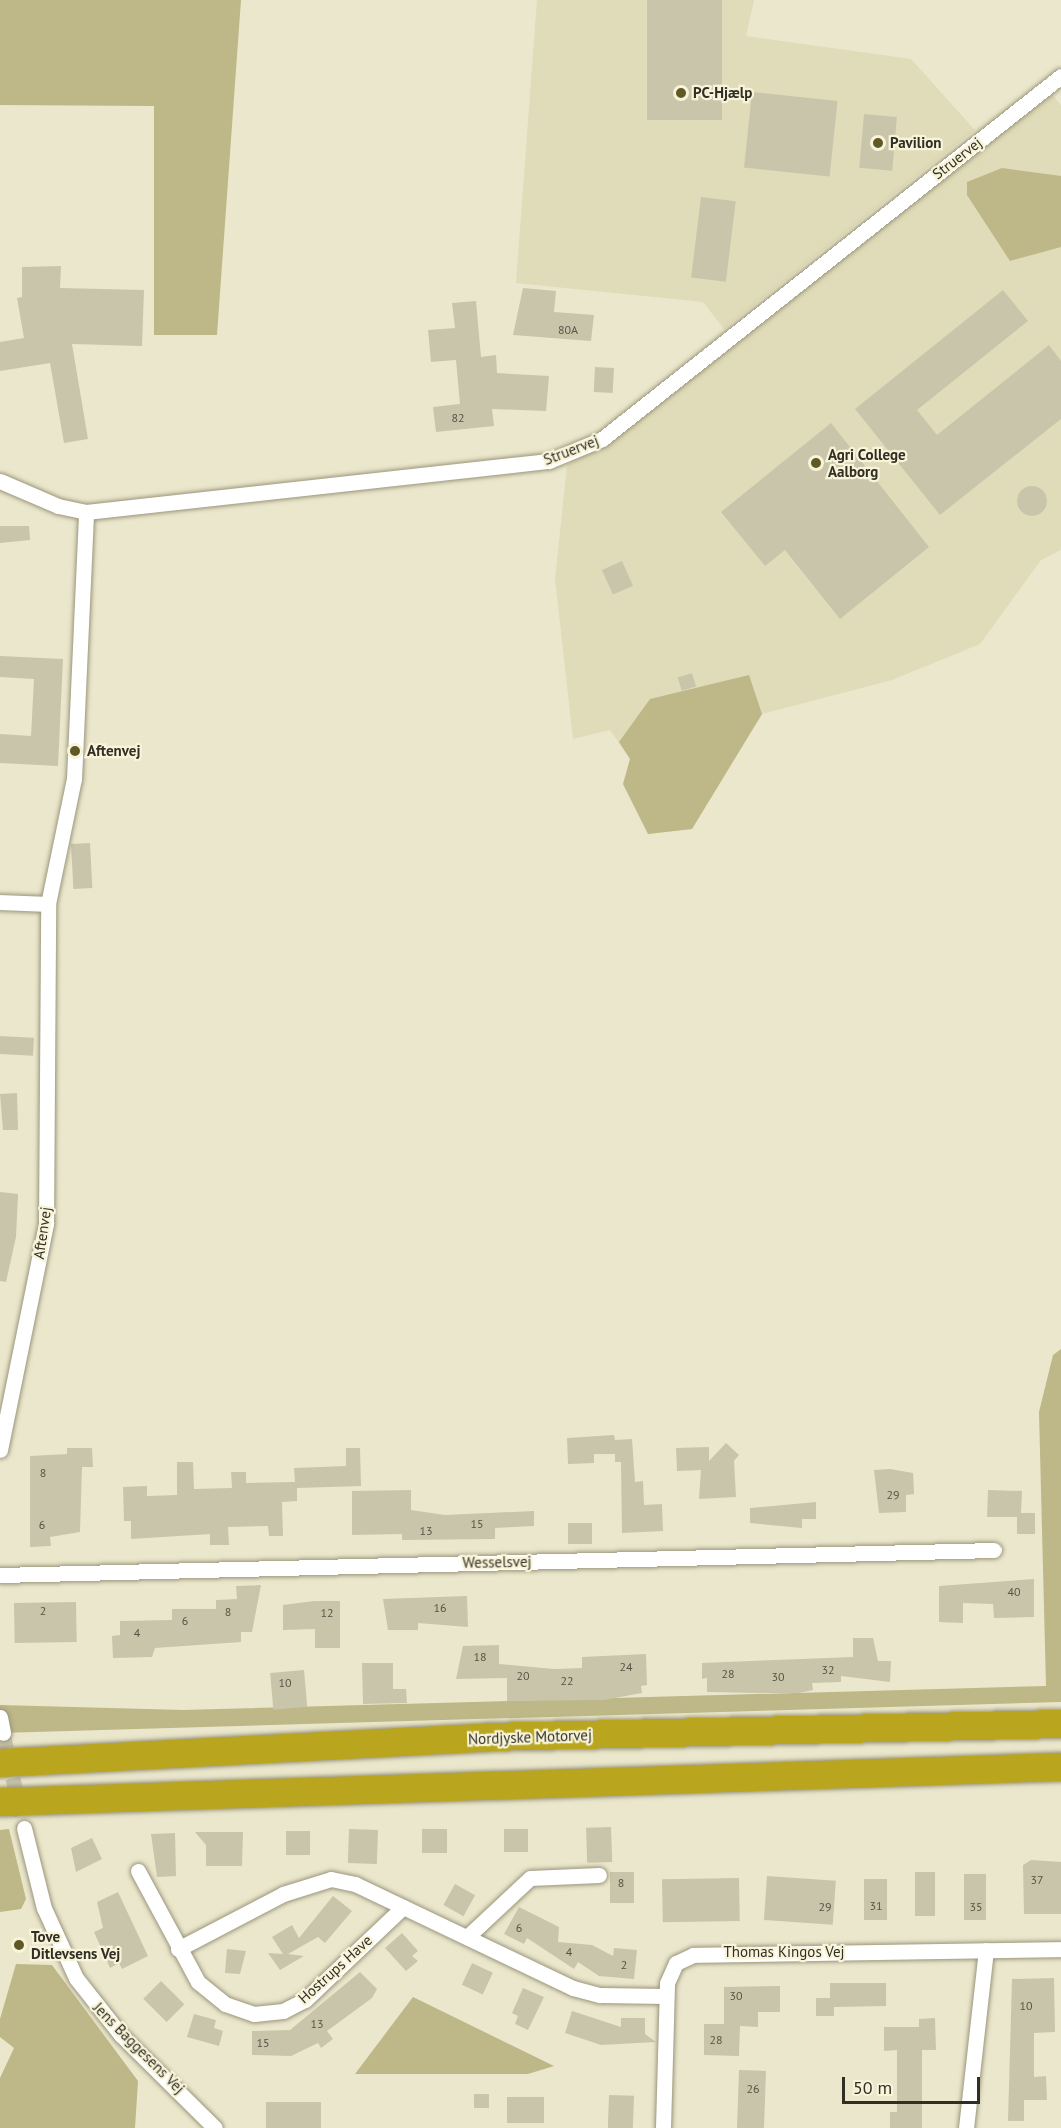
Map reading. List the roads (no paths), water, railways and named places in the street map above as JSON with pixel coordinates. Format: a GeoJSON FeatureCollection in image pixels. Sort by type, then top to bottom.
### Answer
{"type":"FeatureCollection","features":[{"type":"Feature","properties":{"kind":"highway","name":"Nordjyske Motorvej"},"geometry":{"type":"LineString","coordinates":[[0,1763],[488,1737],[1061,1724]]}},
{"type":"Feature","properties":{"kind":"highway"},"geometry":{"type":"LineString","coordinates":[[0,1802],[1061,1767]]}},
{"type":"Feature","properties":{"kind":"street","name":"Struervej"},"geometry":{"type":"LineString","coordinates":[[0,481],[58,506],[86,512],[549,462],[602,439],[1061,76]]}},
{"type":"Feature","properties":{"kind":"street","name":"Aftenvej"},"geometry":{"type":"LineString","coordinates":[[0,1450],[46,1224],[48,904],[75,779],[86,512]]}},
{"type":"Feature","properties":{"kind":"street"},"geometry":{"type":"LineString","coordinates":[[0,902],[48,904]]}},
{"type":"Feature","properties":{"kind":"street","name":"Wesselsvej"},"geometry":{"type":"LineString","coordinates":[[0,1575],[994,1550]]}},
{"type":"Feature","properties":{"kind":"street"},"geometry":{"type":"LineString","coordinates":[[0,1717],[3,1733]]}},
{"type":"Feature","properties":{"kind":"street","name":"Jens Baggesens Vej"},"geometry":{"type":"LineString","coordinates":[[24,1828],[41,1900],[76,1978],[121,2035],[215,2128]]}},
{"type":"Feature","properties":{"kind":"street","name":"Hostrups Have"},"geometry":{"type":"LineString","coordinates":[[138,1871],[178,1949],[210,1995],[240,2010],[266,2014],[305,2000],[403,1907]]}},
{"type":"Feature","properties":{"kind":"street"},"geometry":{"type":"LineString","coordinates":[[467,1937],[530,1878],[599,1875]]}},
{"type":"Feature","properties":{"kind":"street"},"geometry":{"type":"LineString","coordinates":[[178,1949],[283,1894],[320,1881],[355,1884],[573,1988],[600,1995],[666,1996]]}},
{"type":"Feature","properties":{"kind":"street","name":"Thomas Kingos Vej"},"geometry":{"type":"LineString","coordinates":[[663,2128],[666,1996],[670,1971],[693,1955],[1061,1948]]}},
{"type":"Feature","properties":{"kind":"street"},"geometry":{"type":"LineString","coordinates":[[966,2128],[986,1950]]}},
{"type":"Feature","properties":{"kind":"tunnel"},"geometry":{"type":"LineString","coordinates":[[3,1733],[24,1828]]}},
{"type":"Feature","properties":{"kind":"place","name":"PC-Hjælp"},"geometry":{"type":"Point","coordinates":[681,93]}},
{"type":"Feature","properties":{"kind":"place","name":"Pavilion"},"geometry":{"type":"Point","coordinates":[878,143]}},
{"type":"Feature","properties":{"kind":"place","name":"Agri College Aalborg"},"geometry":{"type":"Point","coordinates":[816,463]}},
{"type":"Feature","properties":{"kind":"place","name":"Aftenvej"},"geometry":{"type":"Point","coordinates":[75,751]}},
{"type":"Feature","properties":{"kind":"place","name":"Tove Ditlevsens Vej"},"geometry":{"type":"Point","coordinates":[19,1945]}}]}
